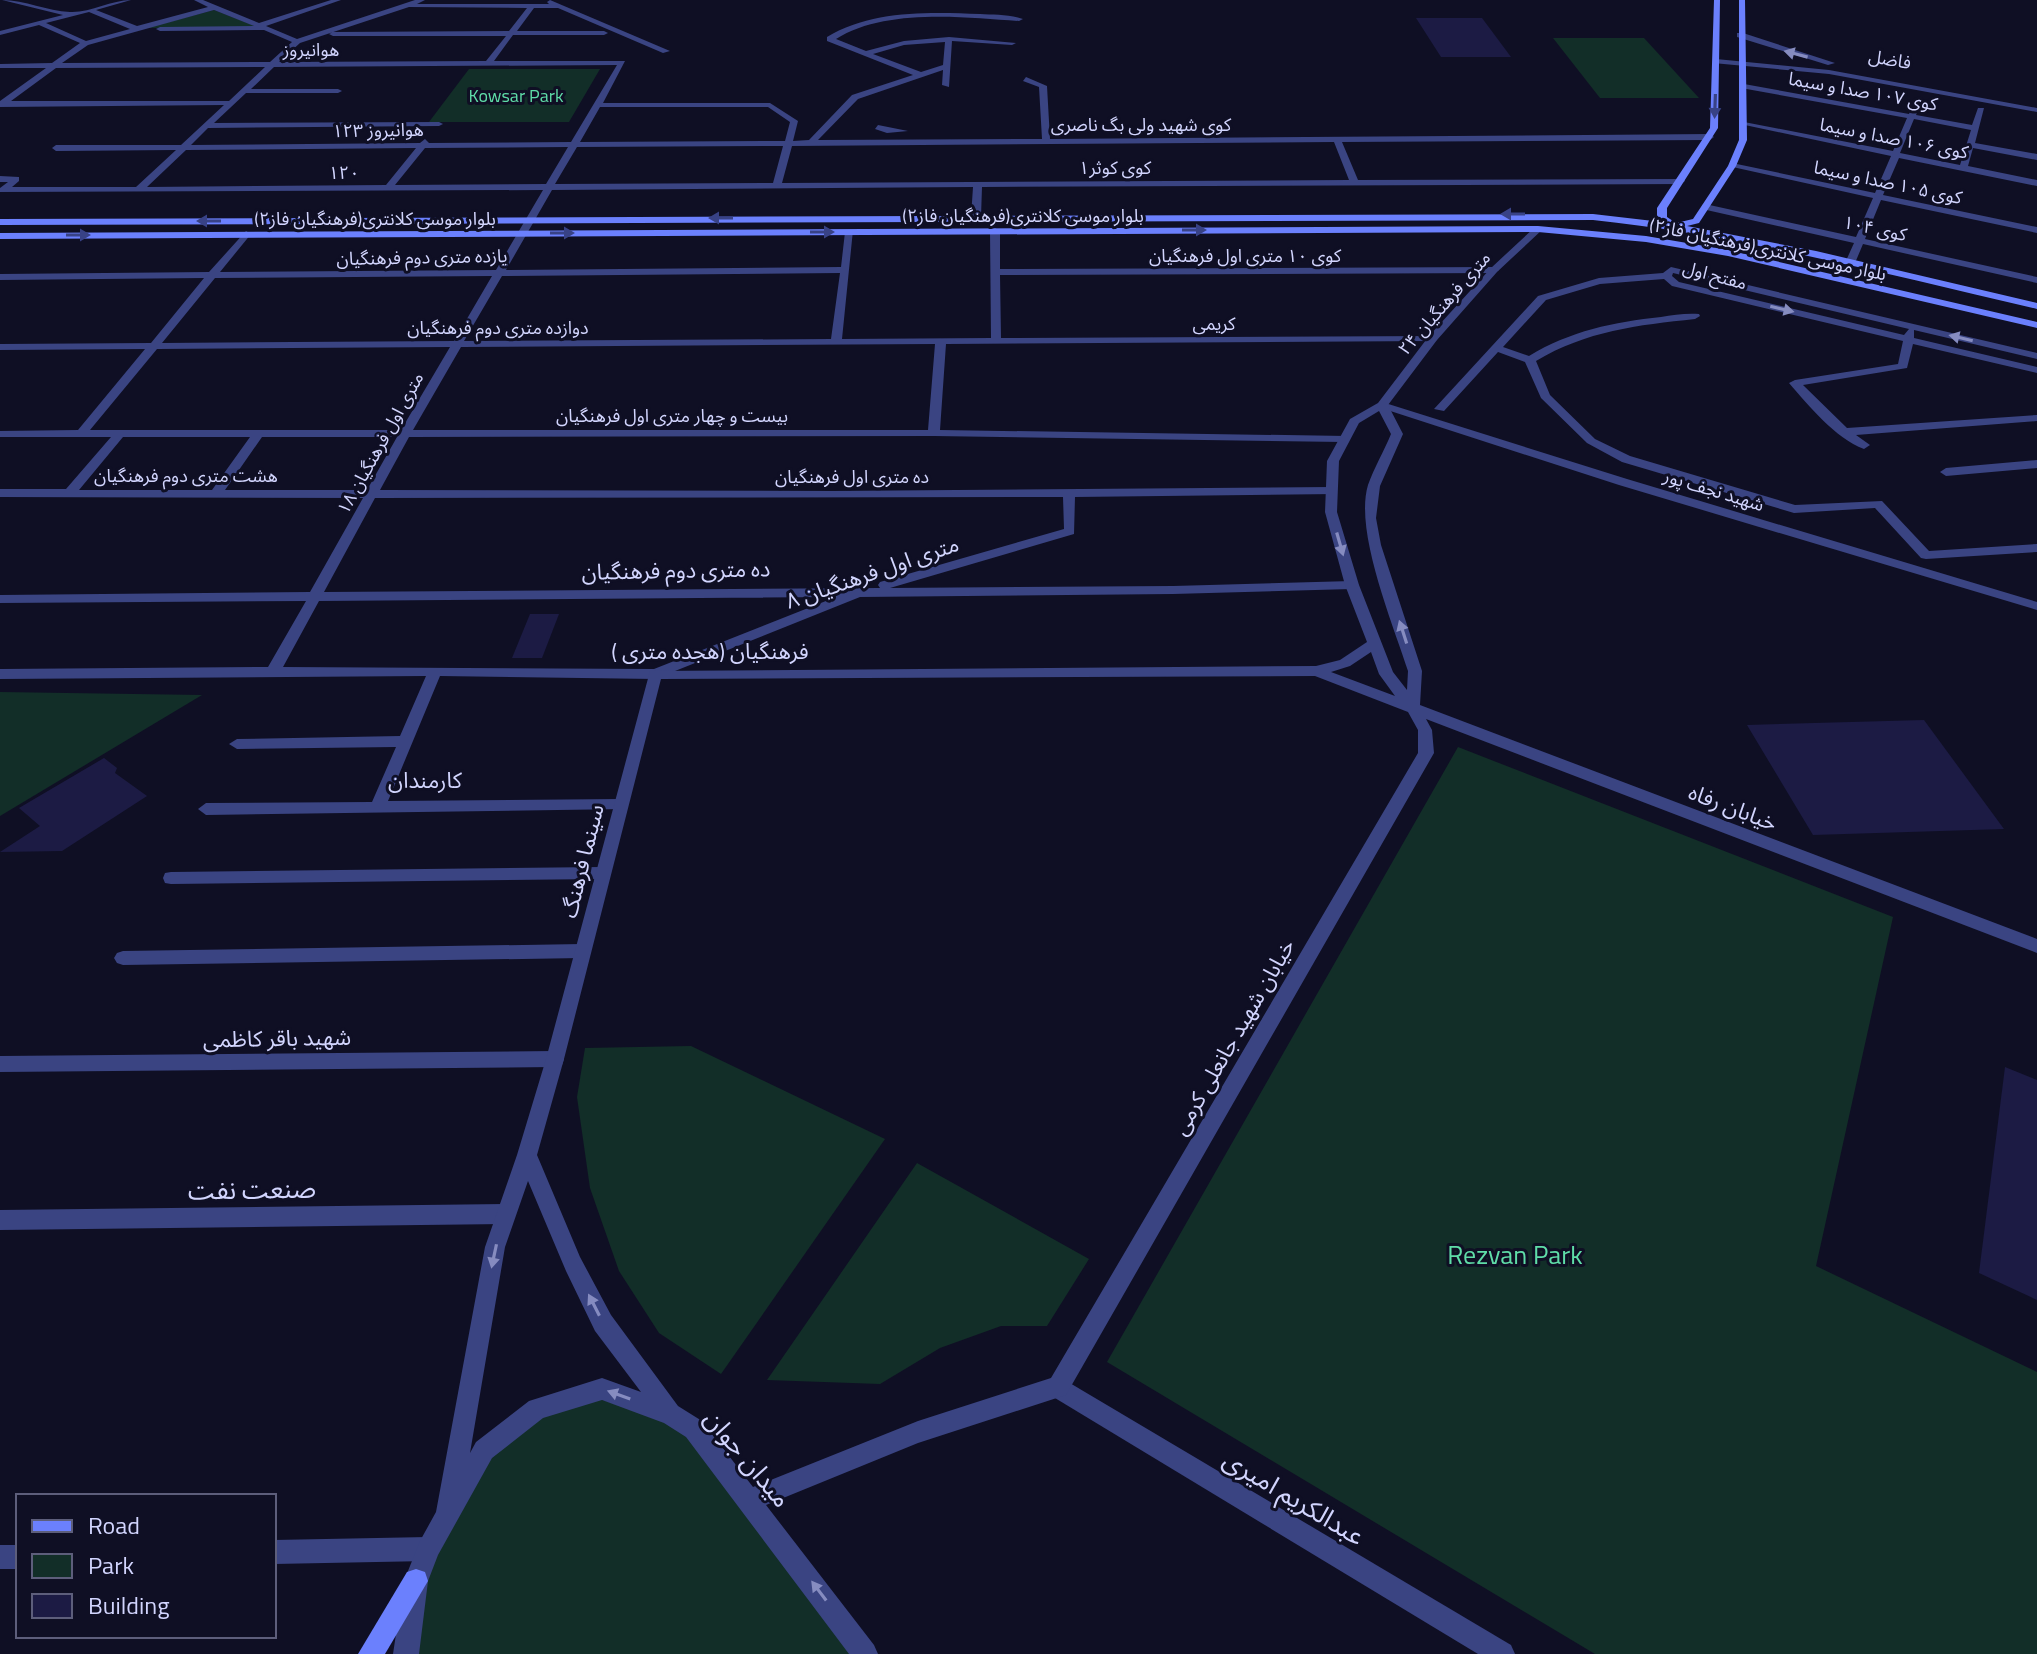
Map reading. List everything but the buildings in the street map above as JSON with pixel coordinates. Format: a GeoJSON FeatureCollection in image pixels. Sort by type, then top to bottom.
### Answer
{"type":"FeatureCollection","features":[{"type":"Feature","properties":{"kind":"main road"},"geometry":{"type":"LineString","coordinates":[[1717,0],[1714,128],[1662,208],[1662,218],[1674,226],[1743,247],[1800,269]]}},
{"type":"Feature","properties":{"kind":"main road"},"geometry":{"type":"LineString","coordinates":[[1538,229],[1566,223],[1692,224],[1732,166],[1743,140],[1744,86],[1740,64],[1742,0]]}},
{"type":"Feature","properties":{"kind":"main road","name":"بلوار موسی کلانتری(فرهنگیان فاز۲)"},"geometry":{"type":"LineString","coordinates":[[0,222],[1528,214],[1608,218],[1674,226],[2037,306]]}},
{"type":"Feature","properties":{"kind":"main road","name":"بلوار موسی کلانتری(فرهنگیان فاز۲)"},"geometry":{"type":"LineString","coordinates":[[0,236],[1538,229],[1646,239],[1800,269],[2037,325]]}},
{"type":"Feature","properties":{"kind":"main road"},"geometry":{"type":"LineString","coordinates":[[371,1654],[416,1581]]}},
{"type":"Feature","properties":{"kind":"street"},"geometry":{"type":"LineString","coordinates":[[5,0],[70,15]]}},
{"type":"Feature","properties":{"kind":"street"},"geometry":{"type":"LineString","coordinates":[[0,33],[128,0]]}},
{"type":"Feature","properties":{"kind":"street"},"geometry":{"type":"LineString","coordinates":[[197,0],[297,41]]}},
{"type":"Feature","properties":{"kind":"street"},"geometry":{"type":"LineString","coordinates":[[89,10],[136,29],[263,27],[338,0]]}},
{"type":"Feature","properties":{"kind":"street"},"geometry":{"type":"LineString","coordinates":[[139,189],[297,41],[422,0]]}},
{"type":"Feature","properties":{"kind":"street"},"geometry":{"type":"LineString","coordinates":[[546,0],[666,51]]}},
{"type":"Feature","properties":{"kind":"street"},"geometry":{"type":"LineString","coordinates":[[403,6],[560,6]]}},
{"type":"Feature","properties":{"kind":"street"},"geometry":{"type":"LineString","coordinates":[[488,64],[532,6]]}},
{"type":"Feature","properties":{"kind":"street"},"geometry":{"type":"LineString","coordinates":[[1,104],[85,43],[216,7]]}},
{"type":"Feature","properties":{"kind":"street"},"geometry":{"type":"LineString","coordinates":[[918,74],[830,39],[840,28],[911,16],[966,14],[1019,19]]}},
{"type":"Feature","properties":{"kind":"street"},"geometry":{"type":"LineString","coordinates":[[40,23],[85,43]]}},
{"type":"Feature","properties":{"kind":"street"},"geometry":{"type":"LineString","coordinates":[[320,34],[604,33]]}},
{"type":"Feature","properties":{"kind":"street","name":"فاضل"},"geometry":{"type":"LineString","coordinates":[[1740,35],[1780,50],[1862,70],[2037,101]]}},
{"type":"Feature","properties":{"kind":"street"},"geometry":{"type":"LineString","coordinates":[[867,53],[904,43],[949,39],[1012,43]]}},
{"type":"Feature","properties":{"kind":"street"},"geometry":{"type":"LineString","coordinates":[[946,85],[949,39]]}},
{"type":"Feature","properties":{"kind":"street","name":"فاضل"},"geometry":{"type":"LineString","coordinates":[[1716,61],[1829,72],[2037,110]]}},
{"type":"Feature","properties":{"kind":"street","name":"هوانیروز"},"geometry":{"type":"LineString","coordinates":[[0,66],[622,63]]}},
{"type":"Feature","properties":{"kind":"street","name":"۱۸ متری اول فرهنگیان"},"geometry":{"type":"LineString","coordinates":[[273,672],[405,433],[622,63]]}},
{"type":"Feature","properties":{"kind":"street"},"geometry":{"type":"LineString","coordinates":[[812,142],[855,97],[947,66]]}},
{"type":"Feature","properties":{"kind":"street"},"geometry":{"type":"LineString","coordinates":[[1014,131],[1046,136],[1043,86],[1026,79]]}},
{"type":"Feature","properties":{"kind":"street","name":"کوی ۱۰۷ صدا و سیما"},"geometry":{"type":"LineString","coordinates":[[1744,86],[1975,128]]}},
{"type":"Feature","properties":{"kind":"street"},"geometry":{"type":"LineString","coordinates":[[245,91],[338,91]]}},
{"type":"Feature","properties":{"kind":"street"},"geometry":{"type":"LineString","coordinates":[[1850,263],[1918,101]]}},
{"type":"Feature","properties":{"kind":"street"},"geometry":{"type":"LineString","coordinates":[[1,104],[231,103]]}},
{"type":"Feature","properties":{"kind":"street"},"geometry":{"type":"LineString","coordinates":[[597,105],[770,105],[794,121],[777,185]]}},
{"type":"Feature","properties":{"kind":"street"},"geometry":{"type":"LineString","coordinates":[[1963,168],[1981,110]]}},
{"type":"Feature","properties":{"kind":"street","name":"۱۲۳ هوانیروز"},"geometry":{"type":"LineString","coordinates":[[206,126],[439,124],[422,145]]}},
{"type":"Feature","properties":{"kind":"street","name":"کوی ۱۰۶ صدا و سیما"},"geometry":{"type":"LineString","coordinates":[[1744,124],[2037,183]]}},
{"type":"Feature","properties":{"kind":"street"},"geometry":{"type":"LineString","coordinates":[[878,127],[887,131],[919,131]]}},
{"type":"Feature","properties":{"kind":"street","name":"کوی شهید ولی بگ ناصری"},"geometry":{"type":"LineString","coordinates":[[573,144],[1046,136],[1337,139],[1710,137]]}},
{"type":"Feature","properties":{"kind":"street"},"geometry":{"type":"LineString","coordinates":[[1337,139],[1354,182]]}},
{"type":"Feature","properties":{"kind":"street","name":"۱۲۳ هوانیروز"},"geometry":{"type":"LineString","coordinates":[[56,148],[573,144]]}},
{"type":"Feature","properties":{"kind":"street"},"geometry":{"type":"LineString","coordinates":[[389,187],[422,145]]}},
{"type":"Feature","properties":{"kind":"street"},"geometry":{"type":"LineString","coordinates":[[1970,145],[2037,157]]}},
{"type":"Feature","properties":{"kind":"street","name":"کوی ۱۰۵ صدا و سیما"},"geometry":{"type":"LineString","coordinates":[[1732,166],[2037,230]]}},
{"type":"Feature","properties":{"kind":"street","name":"۱۲۰"},"geometry":{"type":"LineString","coordinates":[[0,179],[16,179],[3,190],[550,187]]}},
{"type":"Feature","properties":{"kind":"street","name":"کوی کوثر۱"},"geometry":{"type":"LineString","coordinates":[[550,187],[1681,181]]}},
{"type":"Feature","properties":{"kind":"street"},"geometry":{"type":"LineString","coordinates":[[976,217],[978,183]]}},
{"type":"Feature","properties":{"kind":"street","name":"کوی ۱۰۴"},"geometry":{"type":"LineString","coordinates":[[1705,207],[2037,280]]}},
{"type":"Feature","properties":{"kind":"street","name":"۲۴ متری فرهنگیان"},"geometry":{"type":"LineString","coordinates":[[1343,438],[1354,421],[1382,405],[1433,338],[1494,270],[1538,229]]}},
{"type":"Feature","properties":{"kind":"street"},"geometry":{"type":"LineString","coordinates":[[995,231],[996,341]]}},
{"type":"Feature","properties":{"kind":"street"},"geometry":{"type":"LineString","coordinates":[[836,342],[850,232]]}},
{"type":"Feature","properties":{"kind":"street"},"geometry":{"type":"LineString","coordinates":[[81,434],[246,234]]}},
{"type":"Feature","properties":{"kind":"street","name":"یازده متری دوم فرهنگیان"},"geometry":{"type":"LineString","coordinates":[[0,277],[845,270]]}},
{"type":"Feature","properties":{"kind":"street","name":"کوی ۱۰ متری اول فرهنگیان"},"geometry":{"type":"LineString","coordinates":[[995,272],[1494,270]]}},
{"type":"Feature","properties":{"kind":"street","name":"مفتح اول"},"geometry":{"type":"LineString","coordinates":[[2037,356],[1671,270],[1666,276],[1676,284],[2037,370]]}},
{"type":"Feature","properties":{"kind":"street"},"geometry":{"type":"LineString","coordinates":[[1440,409],[1542,298],[1599,281],[1666,276]]}},
{"type":"Feature","properties":{"kind":"street"},"geometry":{"type":"LineString","coordinates":[[1530,360],[1558,341],[1609,326],[1695,316]]}},
{"type":"Feature","properties":{"kind":"street"},"geometry":{"type":"LineString","coordinates":[[1864,445],[1844,432],[1795,383],[1903,366],[1912,326]]}},
{"type":"Feature","properties":{"kind":"street","name":"کریمی"},"geometry":{"type":"LineString","coordinates":[[996,341],[1433,338]]}},
{"type":"Feature","properties":{"kind":"street"},"geometry":{"type":"LineString","coordinates":[[934,433],[941,341]]}},
{"type":"Feature","properties":{"kind":"street","name":"دوازده متری دوم فرهنگیان"},"geometry":{"type":"LineString","coordinates":[[0,347],[996,341]]}},
{"type":"Feature","properties":{"kind":"street"},"geometry":{"type":"LineString","coordinates":[[1496,348],[1530,360],[1545,396],[1591,441],[1626,459],[1794,509],[1878,504],[1926,555],[2037,548]]}},
{"type":"Feature","properties":{"kind":"street"},"geometry":{"type":"LineString","coordinates":[[1382,405],[1397,434],[1374,486],[1370,518],[1375,545],[1415,671],[1413,708]]}},
{"type":"Feature","properties":{"kind":"street","name":"شهید نجف پور"},"geometry":{"type":"LineString","coordinates":[[1382,405],[1623,482],[2037,606]]}},
{"type":"Feature","properties":{"kind":"street"},"geometry":{"type":"LineString","coordinates":[[1844,432],[2037,418]]}},
{"type":"Feature","properties":{"kind":"street","name":"بیست و چهار متری اول فرهنگیان"},"geometry":{"type":"LineString","coordinates":[[0,434],[934,433],[1343,438]]}},
{"type":"Feature","properties":{"kind":"street"},"geometry":{"type":"LineString","coordinates":[[70,493],[120,434]]}},
{"type":"Feature","properties":{"kind":"street"},"geometry":{"type":"LineString","coordinates":[[217,492],[258,434]]}},
{"type":"Feature","properties":{"kind":"street"},"geometry":{"type":"LineString","coordinates":[[1343,438],[1333,461],[1331,512],[1372,645],[1386,674],[1413,708]]}},
{"type":"Feature","properties":{"kind":"street"},"geometry":{"type":"LineString","coordinates":[[1946,472],[2037,464]]}},
{"type":"Feature","properties":{"kind":"street","name":"ده متری اول فرهنگیان"},"geometry":{"type":"LineString","coordinates":[[372,492],[1332,491]]}},
{"type":"Feature","properties":{"kind":"street","name":"هشت متری دوم فرهنگیان"},"geometry":{"type":"LineString","coordinates":[[0,493],[372,492]]}},
{"type":"Feature","properties":{"kind":"street","name":"۸ متری اول فرهنگیان"},"geometry":{"type":"LineString","coordinates":[[655,674],[865,590],[1070,531],[1069,493]]}},
{"type":"Feature","properties":{"kind":"street","name":"ده متری دوم فرهنگیان"},"geometry":{"type":"LineString","coordinates":[[0,599],[1173,590],[1352,585]]}},
{"type":"Feature","properties":{"kind":"street"},"geometry":{"type":"LineString","coordinates":[[1316,671],[1345,663],[1372,645]]}},
{"type":"Feature","properties":{"kind":"street","name":"کارمندان"},"geometry":{"type":"LineString","coordinates":[[435,671],[378,807],[619,805]]}},
{"type":"Feature","properties":{"kind":"street","name":"فرهنگیان (هجده متری )"},"geometry":{"type":"LineString","coordinates":[[0,674],[1316,671],[1413,708]]}},
{"type":"Feature","properties":{"kind":"street","name":"سینما فرهنگ"},"geometry":{"type":"LineString","coordinates":[[447,1516],[495,1247],[527,1155],[555,1059],[655,674]]}},
{"type":"Feature","properties":{"kind":"street","name":"خیابان رفاه"},"geometry":{"type":"LineString","coordinates":[[1413,708],[2037,946]]}},
{"type":"Feature","properties":{"kind":"street","name":"خیابان شهید جانعلی کرمی"},"geometry":{"type":"LineString","coordinates":[[1058,1387],[1426,753],[1425,730],[1413,708]]}},
{"type":"Feature","properties":{"kind":"street"},"geometry":{"type":"LineString","coordinates":[[237,744],[405,741]]}},
{"type":"Feature","properties":{"kind":"street"},"geometry":{"type":"LineString","coordinates":[[206,809],[378,807]]}},
{"type":"Feature","properties":{"kind":"street"},"geometry":{"type":"LineString","coordinates":[[171,878],[601,873]]}},
{"type":"Feature","properties":{"kind":"street"},"geometry":{"type":"LineString","coordinates":[[123,958],[582,951]]}},
{"type":"Feature","properties":{"kind":"street","name":"شهید باقر کاظمی"},"geometry":{"type":"LineString","coordinates":[[0,1064],[555,1059]]}},
{"type":"Feature","properties":{"kind":"street"},"geometry":{"type":"LineString","coordinates":[[527,1155],[573,1264],[603,1323],[671,1414]]}},
{"type":"Feature","properties":{"kind":"street","name":"صنعت نفت"},"geometry":{"type":"LineString","coordinates":[[0,1220],[505,1214]]}},
{"type":"Feature","properties":{"kind":"street"},"geometry":{"type":"LineString","coordinates":[[749,1500],[918,1432],[1058,1387]]}},
{"type":"Feature","properties":{"kind":"street","name":"عبدالکریم امیری"},"geometry":{"type":"LineString","coordinates":[[1058,1387],[1502,1654]]}},
{"type":"Feature","properties":{"kind":"street","name":"میدان جوان"},"geometry":{"type":"LineString","coordinates":[[406,1654],[416,1581],[428,1549],[484,1450],[537,1409],[602,1389],[671,1414],[694,1429],[865,1654]]}},
{"type":"Feature","properties":{"kind":"street"},"geometry":{"type":"LineString","coordinates":[[276,1552],[428,1549]]}},
{"type":"Feature","properties":{"kind":"green space"},"geometry":{"type":"Polygon","coordinates":[[[214,10],[258,27],[146,28],[214,10]]]}},
{"type":"Feature","properties":{"kind":"green space"},"geometry":{"type":"Polygon","coordinates":[[[1553,38],[1644,38],[1699,98],[1600,98],[1553,38]]]}},
{"type":"Feature","properties":{"kind":"green space","name":"Kowsar Park"},"geometry":{"type":"Polygon","coordinates":[[[469,69],[600,69],[569,122],[429,122],[469,69]]]}},
{"type":"Feature","properties":{"kind":"green space"},"geometry":{"type":"Polygon","coordinates":[[[0,692],[202,695],[0,816],[0,692]]]}},
{"type":"Feature","properties":{"kind":"green space","name":"Rezvan Park"},"geometry":{"type":"Polygon","coordinates":[[[1458,747],[1893,917],[1816,1266],[2037,1372],[2037,1654],[1595,1654],[1107,1362],[1458,747]]]}},
{"type":"Feature","properties":{"kind":"green space"},"geometry":{"type":"Polygon","coordinates":[[[691,1046],[885,1139],[721,1374],[659,1333],[619,1271],[590,1188],[577,1097],[585,1048],[691,1046]]]}},
{"type":"Feature","properties":{"kind":"green space"},"geometry":{"type":"Polygon","coordinates":[[[917,1163],[1089,1259],[1047,1326],[1001,1326],[940,1348],[880,1384],[767,1380],[917,1163]]]}},
{"type":"Feature","properties":{"kind":"green space"},"geometry":{"type":"Polygon","coordinates":[[[599,1399],[669,1421],[693,1441],[857,1654],[418,1654],[423,1581],[493,1454],[542,1416],[599,1399]]]}}]}
